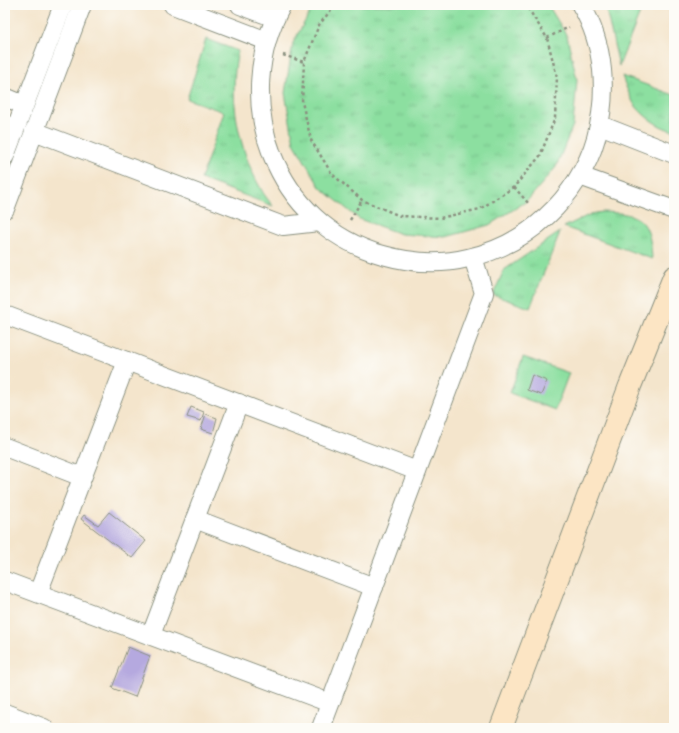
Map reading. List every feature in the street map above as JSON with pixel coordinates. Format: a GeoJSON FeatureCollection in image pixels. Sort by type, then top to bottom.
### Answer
{"type":"FeatureCollection","features":[{"type":"Feature","properties":{"kind":"main road"},"geometry":{"type":"LineString","coordinates":[[501,728],[630,386],[674,277]]}},
{"type":"Feature","properties":{"kind":"street"},"geometry":{"type":"LineString","coordinates":[[5,156],[62,5]]}},
{"type":"Feature","properties":{"kind":"street"},"geometry":{"type":"LineString","coordinates":[[5,209],[82,5]]}},
{"type":"Feature","properties":{"kind":"street"},"geometry":{"type":"LineString","coordinates":[[173,5],[267,41]]}},
{"type":"Feature","properties":{"kind":"street"},"geometry":{"type":"LineString","coordinates":[[240,5],[279,12],[267,41],[261,63],[259,93],[262,122],[270,150],[282,177],[299,201],[319,222],[343,239],[369,252],[398,259],[427,263],[456,261],[484,254],[512,242],[536,226],[558,206],[580,176],[595,143],[600,125],[603,100],[602,70],[597,41],[581,5]]}},
{"type":"Feature","properties":{"kind":"street"},"geometry":{"type":"LineString","coordinates":[[5,98],[24,105]]}},
{"type":"Feature","properties":{"kind":"street"},"geometry":{"type":"LineString","coordinates":[[600,125],[674,154]]}},
{"type":"Feature","properties":{"kind":"street"},"geometry":{"type":"LineString","coordinates":[[34,131],[283,226],[319,222]]}},
{"type":"Feature","properties":{"kind":"street"},"geometry":{"type":"LineString","coordinates":[[580,176],[674,210]]}},
{"type":"Feature","properties":{"kind":"street"},"geometry":{"type":"LineString","coordinates":[[321,728],[484,293],[472,257]]}},
{"type":"Feature","properties":{"kind":"street"},"geometry":{"type":"LineString","coordinates":[[5,315],[417,471]]}},
{"type":"Feature","properties":{"kind":"street"},"geometry":{"type":"LineString","coordinates":[[38,593],[127,361]]}},
{"type":"Feature","properties":{"kind":"street"},"geometry":{"type":"LineString","coordinates":[[151,636],[239,403]]}},
{"type":"Feature","properties":{"kind":"street"},"geometry":{"type":"LineString","coordinates":[[5,447],[82,477]]}},
{"type":"Feature","properties":{"kind":"street"},"geometry":{"type":"LineString","coordinates":[[195,519],[374,587]]}},
{"type":"Feature","properties":{"kind":"street"},"geometry":{"type":"LineString","coordinates":[[5,581],[330,703]]}},
{"type":"Feature","properties":{"kind":"street"},"geometry":{"type":"LineString","coordinates":[[5,713],[44,728]]}},
{"type":"Feature","properties":{"kind":"path"},"geometry":{"type":"LineString","coordinates":[[335,5],[319,25],[304,62],[302,102],[311,140],[332,174],[362,200],[400,216],[440,218],[480,209],[514,187],[540,156],[555,118],[557,77],[547,38],[526,5]]}},
{"type":"Feature","properties":{"kind":"path"},"geometry":{"type":"LineString","coordinates":[[547,38],[569,27]]}},
{"type":"Feature","properties":{"kind":"path"},"geometry":{"type":"LineString","coordinates":[[283,55],[304,62]]}},
{"type":"Feature","properties":{"kind":"path"},"geometry":{"type":"LineString","coordinates":[[514,187],[529,204]]}},
{"type":"Feature","properties":{"kind":"path"},"geometry":{"type":"LineString","coordinates":[[350,220],[362,200]]}},
{"type":"Feature","properties":{"kind":"green space"},"geometry":{"type":"Polygon","coordinates":[[[314,5],[548,5],[567,36],[577,80],[573,125],[556,167],[527,201],[489,225],[446,237],[401,234],[359,219],[320,187],[294,143],[285,93],[293,43],[314,5]]]}},
{"type":"Feature","properties":{"kind":"green space"},"geometry":{"type":"Polygon","coordinates":[[[605,5],[643,5],[619,66],[605,5]]]}},
{"type":"Feature","properties":{"kind":"green space"},"geometry":{"type":"Polygon","coordinates":[[[206,39],[238,51],[234,86],[237,122],[241,140],[253,173],[273,206],[201,179],[224,112],[187,99],[206,39]]]}},
{"type":"Feature","properties":{"kind":"green space"},"geometry":{"type":"Polygon","coordinates":[[[622,76],[674,95],[674,131],[657,124],[636,107],[622,76]]]}},
{"type":"Feature","properties":{"kind":"green space"},"geometry":{"type":"Polygon","coordinates":[[[602,212],[626,214],[641,221],[646,227],[649,235],[652,259],[564,227],[591,214],[602,212]]]}},
{"type":"Feature","properties":{"kind":"green space"},"geometry":{"type":"Polygon","coordinates":[[[560,232],[530,308],[493,295],[504,270],[560,232]]]}},
{"type":"Feature","properties":{"kind":"green space"},"geometry":{"type":"Polygon","coordinates":[[[523,357],[569,373],[555,410],[510,393],[523,357]]]}},
{"type":"Feature","properties":{"kind":"building"},"geometry":{"type":"Polygon","coordinates":[[[532,375],[547,381],[541,395],[527,390],[532,375]]]}},
{"type":"Feature","properties":{"kind":"building"},"geometry":{"type":"Polygon","coordinates":[[[191,407],[204,412],[201,421],[187,417],[191,407]]]}},
{"type":"Feature","properties":{"kind":"building"},"geometry":{"type":"Polygon","coordinates":[[[206,414],[217,418],[213,433],[201,429],[206,414]]]}},
{"type":"Feature","properties":{"kind":"building"},"geometry":{"type":"Polygon","coordinates":[[[109,512],[146,541],[132,558],[81,519],[84,515],[98,525],[109,512]]]}},
{"type":"Feature","properties":{"kind":"building"},"geometry":{"type":"Polygon","coordinates":[[[128,647],[150,656],[135,697],[112,688],[128,647]]]}}]}
